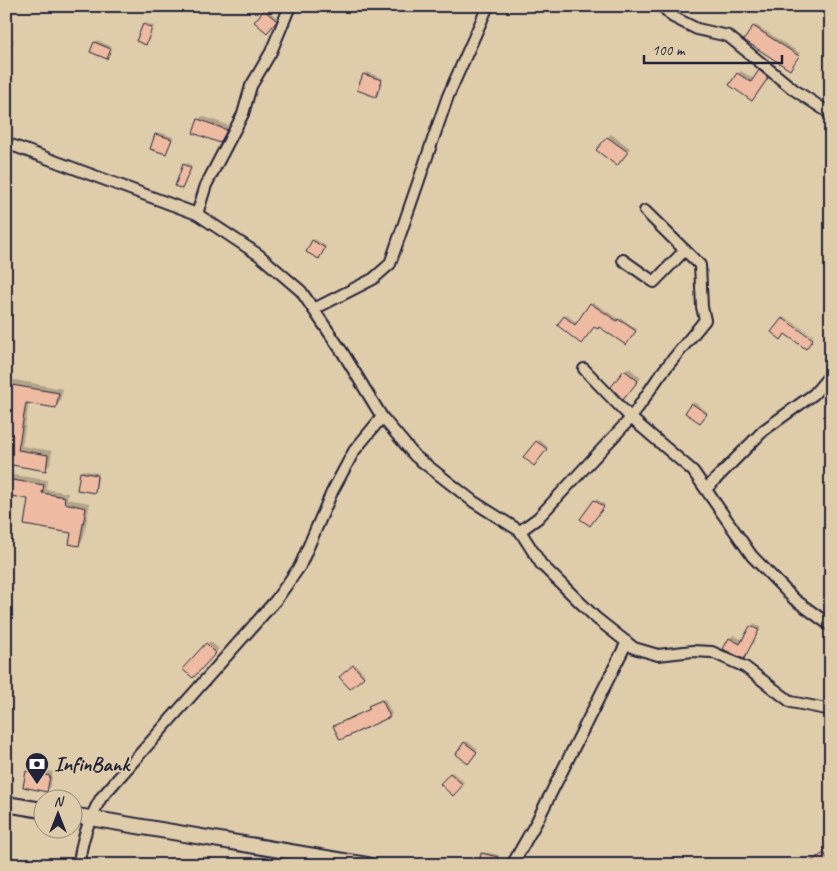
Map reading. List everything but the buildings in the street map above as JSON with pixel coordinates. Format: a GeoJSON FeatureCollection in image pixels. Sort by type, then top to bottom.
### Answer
{"type":"FeatureCollection","features":[{"type":"Feature","properties":{"kind":"main road"},"geometry":{"type":"LineString","coordinates":[[6,804],[32,808]]}},
{"type":"Feature","properties":{"kind":"main road"},"geometry":{"type":"LineString","coordinates":[[82,817],[366,865]]}},
{"type":"Feature","properties":{"kind":"street"},"geometry":{"type":"LineString","coordinates":[[197,214],[206,186],[242,114],[250,86],[271,52],[290,6]]}},
{"type":"Feature","properties":{"kind":"street"},"geometry":{"type":"LineString","coordinates":[[314,309],[373,279],[390,264],[448,96],[488,6]]}},
{"type":"Feature","properties":{"kind":"street"},"geometry":{"type":"LineString","coordinates":[[662,6],[674,16],[698,29],[728,36],[793,89],[831,114]]}},
{"type":"Feature","properties":{"kind":"street"},"geometry":{"type":"LineString","coordinates":[[6,143],[197,214],[259,255],[301,291],[343,353],[382,417],[416,456],[474,502],[520,531],[541,564],[596,618],[627,642],[642,651],[658,655],[693,651],[712,652],[745,667],[791,702],[831,710]]}},
{"type":"Feature","properties":{"kind":"street"},"geometry":{"type":"LineString","coordinates":[[520,531],[538,518],[631,418],[660,375],[705,320],[702,307],[700,265],[645,212]]}},
{"type":"Feature","properties":{"kind":"street"},"geometry":{"type":"LineString","coordinates":[[623,260],[654,282],[685,250]]}},
{"type":"Feature","properties":{"kind":"street"},"geometry":{"type":"LineString","coordinates":[[584,369],[631,418],[693,471],[752,556],[794,599],[831,626]]}},
{"type":"Feature","properties":{"kind":"street"},"geometry":{"type":"LineString","coordinates":[[706,489],[764,430],[814,394],[831,374]]}},
{"type":"Feature","properties":{"kind":"street"},"geometry":{"type":"LineString","coordinates":[[79,865],[80,849],[90,818],[101,798],[276,600],[300,566],[332,492],[354,452],[382,417]]}},
{"type":"Feature","properties":{"kind":"street"},"geometry":{"type":"LineString","coordinates":[[512,865],[537,822],[627,642]]}},
{"type":"Feature","properties":{"kind":"place","name":"InfinBank"},"geometry":{"type":"Point","coordinates":[37,785]}}]}
